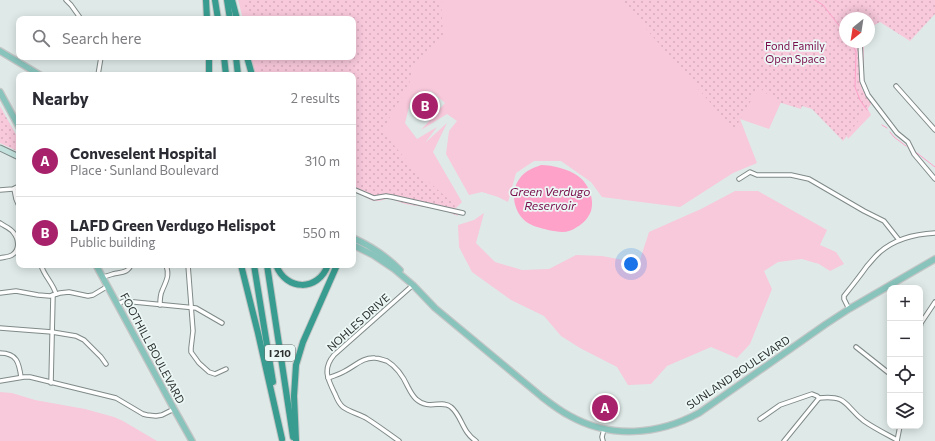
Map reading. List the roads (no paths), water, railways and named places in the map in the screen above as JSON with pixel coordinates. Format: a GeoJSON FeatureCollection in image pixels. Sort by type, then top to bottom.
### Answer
{"type":"FeatureCollection","features":[{"type":"Feature","properties":{"kind":"highway"},"geometry":{"type":"LineString","coordinates":[[206,0],[207,16]]}},
{"type":"Feature","properties":{"kind":"highway"},"geometry":{"type":"LineString","coordinates":[[216,0],[218,16]]}},
{"type":"Feature","properties":{"kind":"highway"},"geometry":{"type":"LineString","coordinates":[[227,0],[230,16]]}},
{"type":"Feature","properties":{"kind":"highway"},"geometry":{"type":"LineString","coordinates":[[232,0],[236,16]]}},
{"type":"Feature","properties":{"kind":"highway"},"geometry":{"type":"LineString","coordinates":[[209,60],[209,72]]}},
{"type":"Feature","properties":{"kind":"highway"},"geometry":{"type":"LineString","coordinates":[[224,60],[226,72]]}},
{"type":"Feature","properties":{"kind":"highway"},"geometry":{"type":"LineString","coordinates":[[236,60],[238,72]]}},
{"type":"Feature","properties":{"kind":"highway"},"geometry":{"type":"LineString","coordinates":[[248,60],[251,72]]}},
{"type":"Feature","properties":{"kind":"highway"},"geometry":{"type":"LineString","coordinates":[[243,268],[282,440]]}},
{"type":"Feature","properties":{"kind":"highway","name":"I 210"},"geometry":{"type":"LineString","coordinates":[[254,268],[282,440]]}},
{"type":"Feature","properties":{"kind":"highway","name":"I 210"},"geometry":{"type":"LineString","coordinates":[[267,268],[293,441]]}},
{"type":"Feature","properties":{"kind":"highway"},"geometry":{"type":"LineString","coordinates":[[278,268],[280,273],[291,283],[302,285],[321,278],[327,268]]}},
{"type":"Feature","properties":{"kind":"highway"},"geometry":{"type":"LineString","coordinates":[[296,441],[294,396],[296,365],[303,342],[336,268]]}},
{"type":"Feature","properties":{"kind":"main road"},"geometry":{"type":"LineString","coordinates":[[1,51],[35,72]]}},
{"type":"Feature","properties":{"kind":"main road"},"geometry":{"type":"LineString","coordinates":[[0,92],[16,121]]}},
{"type":"Feature","properties":{"kind":"main road","name":"SUNLAND BOULEVARD"},"geometry":{"type":"LineString","coordinates":[[356,239],[385,256],[407,277],[413,285]]}},
{"type":"Feature","properties":{"kind":"main road","name":"SUNLAND BOULEVARD"},"geometry":{"type":"LineString","coordinates":[[356,246],[373,254],[400,274],[435,308],[554,406],[580,421],[604,429],[622,431],[645,431],[660,428],[699,413],[826,324],[935,258]]}},
{"type":"Feature","properties":{"kind":"main road","name":"FOOTHILL BOULEVARD"},"geometry":{"type":"LineString","coordinates":[[98,268],[192,441]]}},
{"type":"Feature","properties":{"kind":"street"},"geometry":{"type":"LineString","coordinates":[[66,0],[79,16]]}},
{"type":"Feature","properties":{"kind":"street"},"geometry":{"type":"LineString","coordinates":[[860,48],[862,81],[868,95],[897,133],[908,142],[914,154],[935,179]]}},
{"type":"Feature","properties":{"kind":"street"},"geometry":{"type":"LineString","coordinates":[[98,72],[100,60]]}},
{"type":"Feature","properties":{"kind":"street"},"geometry":{"type":"LineString","coordinates":[[896,86],[935,130]]}},
{"type":"Feature","properties":{"kind":"street"},"geometry":{"type":"LineString","coordinates":[[0,148],[16,156]]}},
{"type":"Feature","properties":{"kind":"street"},"geometry":{"type":"LineString","coordinates":[[739,179],[750,172],[757,175],[791,175],[809,178],[864,211],[884,221],[899,240]]}},
{"type":"Feature","properties":{"kind":"street"},"geometry":{"type":"LineString","coordinates":[[0,190],[14,189],[16,200]]}},
{"type":"Feature","properties":{"kind":"street"},"geometry":{"type":"LineString","coordinates":[[356,190],[374,198],[386,196],[392,197],[463,213]]}},
{"type":"Feature","properties":{"kind":"street"},"geometry":{"type":"LineString","coordinates":[[0,223],[15,234],[16,237]]}},
{"type":"Feature","properties":{"kind":"street"},"geometry":{"type":"LineString","coordinates":[[849,310],[844,300],[844,296],[878,253],[899,240],[921,234],[935,233]]}},
{"type":"Feature","properties":{"kind":"street"},"geometry":{"type":"LineString","coordinates":[[0,258],[10,256],[16,252]]}},
{"type":"Feature","properties":{"kind":"street"},"geometry":{"type":"LineString","coordinates":[[42,268],[44,274],[53,285],[55,294],[52,332],[52,383]]}},
{"type":"Feature","properties":{"kind":"street"},"geometry":{"type":"LineString","coordinates":[[103,277],[125,272],[129,270],[129,268]]}},
{"type":"Feature","properties":{"kind":"street"},"geometry":{"type":"LineString","coordinates":[[160,305],[161,292],[167,281],[167,268]]}},
{"type":"Feature","properties":{"kind":"street"},"geometry":{"type":"LineString","coordinates":[[188,268],[192,307],[192,354],[209,372],[215,374],[226,369]]}},
{"type":"Feature","properties":{"kind":"street","name":"NOHLES DRIVE"},"geometry":{"type":"LineString","coordinates":[[328,378],[326,370],[330,359],[334,354],[413,285]]}},
{"type":"Feature","properties":{"kind":"street"},"geometry":{"type":"LineString","coordinates":[[0,293],[16,291],[50,296],[65,292],[72,292],[88,296],[93,295],[108,286]]}},
{"type":"Feature","properties":{"kind":"street"},"geometry":{"type":"LineString","coordinates":[[118,304],[124,301],[192,307],[222,323]]}},
{"type":"Feature","properties":{"kind":"street"},"geometry":{"type":"LineString","coordinates":[[923,321],[935,302]]}},
{"type":"Feature","properties":{"kind":"street"},"geometry":{"type":"LineString","coordinates":[[0,328],[52,332],[79,337],[87,343],[106,364]]}},
{"type":"Feature","properties":{"kind":"street"},"geometry":{"type":"LineString","coordinates":[[856,347],[887,372]]}},
{"type":"Feature","properties":{"kind":"street"},"geometry":{"type":"LineString","coordinates":[[0,353],[8,354],[16,359],[19,364],[21,377]]}},
{"type":"Feature","properties":{"kind":"street"},"geometry":{"type":"LineString","coordinates":[[399,441],[366,418],[344,408],[340,404],[328,378],[344,372],[362,361],[374,358],[382,359],[392,364],[398,370],[418,401],[432,405],[447,404],[452,408],[467,432],[476,441]]}},
{"type":"Feature","properties":{"kind":"street"},"geometry":{"type":"LineString","coordinates":[[0,381],[21,377],[30,378],[116,398],[147,416],[156,416],[174,409]]}},
{"type":"Feature","properties":{"kind":"street"},"geometry":{"type":"LineString","coordinates":[[760,419],[780,405],[812,394],[819,398],[830,397],[840,399],[865,422],[897,440],[899,429]]}},
{"type":"Feature","properties":{"kind":"street"},"geometry":{"type":"LineString","coordinates":[[784,441],[819,398]]}},
{"type":"Feature","properties":{"kind":"street"},"geometry":{"type":"LineString","coordinates":[[603,441],[602,437],[604,429]]}},
{"type":"Feature","properties":{"kind":"water","name":"Green Verdugo Reservoir"},"geometry":{"type":"Polygon","coordinates":[[[541,165],[570,171],[582,179],[588,187],[592,201],[589,216],[579,226],[570,231],[560,232],[535,226],[523,219],[516,208],[514,196],[520,178],[524,173],[541,165]]]}},
{"type":"Feature","properties":{"kind":"waterway"},"geometry":{"type":"LineString","coordinates":[[815,0],[823,5],[839,25]]}},
{"type":"Feature","properties":{"kind":"waterway"},"geometry":{"type":"LineString","coordinates":[[854,48],[856,52],[855,87],[860,100],[867,110]]}},
{"type":"Feature","properties":{"kind":"waterway"},"geometry":{"type":"LineString","coordinates":[[882,125],[887,128]]}},
{"type":"Feature","properties":{"kind":"waterway"},"geometry":{"type":"LineString","coordinates":[[890,132],[906,146]]}},
{"type":"Feature","properties":{"kind":"waterway"},"geometry":{"type":"LineString","coordinates":[[913,150],[935,167]]}},
{"type":"Feature","properties":{"kind":"place","name":"LAFD Green Verdugo Helispot"},"geometry":{"type":"Point","coordinates":[425,106]}},
{"type":"Feature","properties":{"kind":"place","name":"Conveselent Hospital"},"geometry":{"type":"Point","coordinates":[605,408]}},
{"type":"Feature","properties":{"kind":"park label","name":"Fond Family Open Space"},"geometry":{"type":"Point","coordinates":[795,51]}}]}
